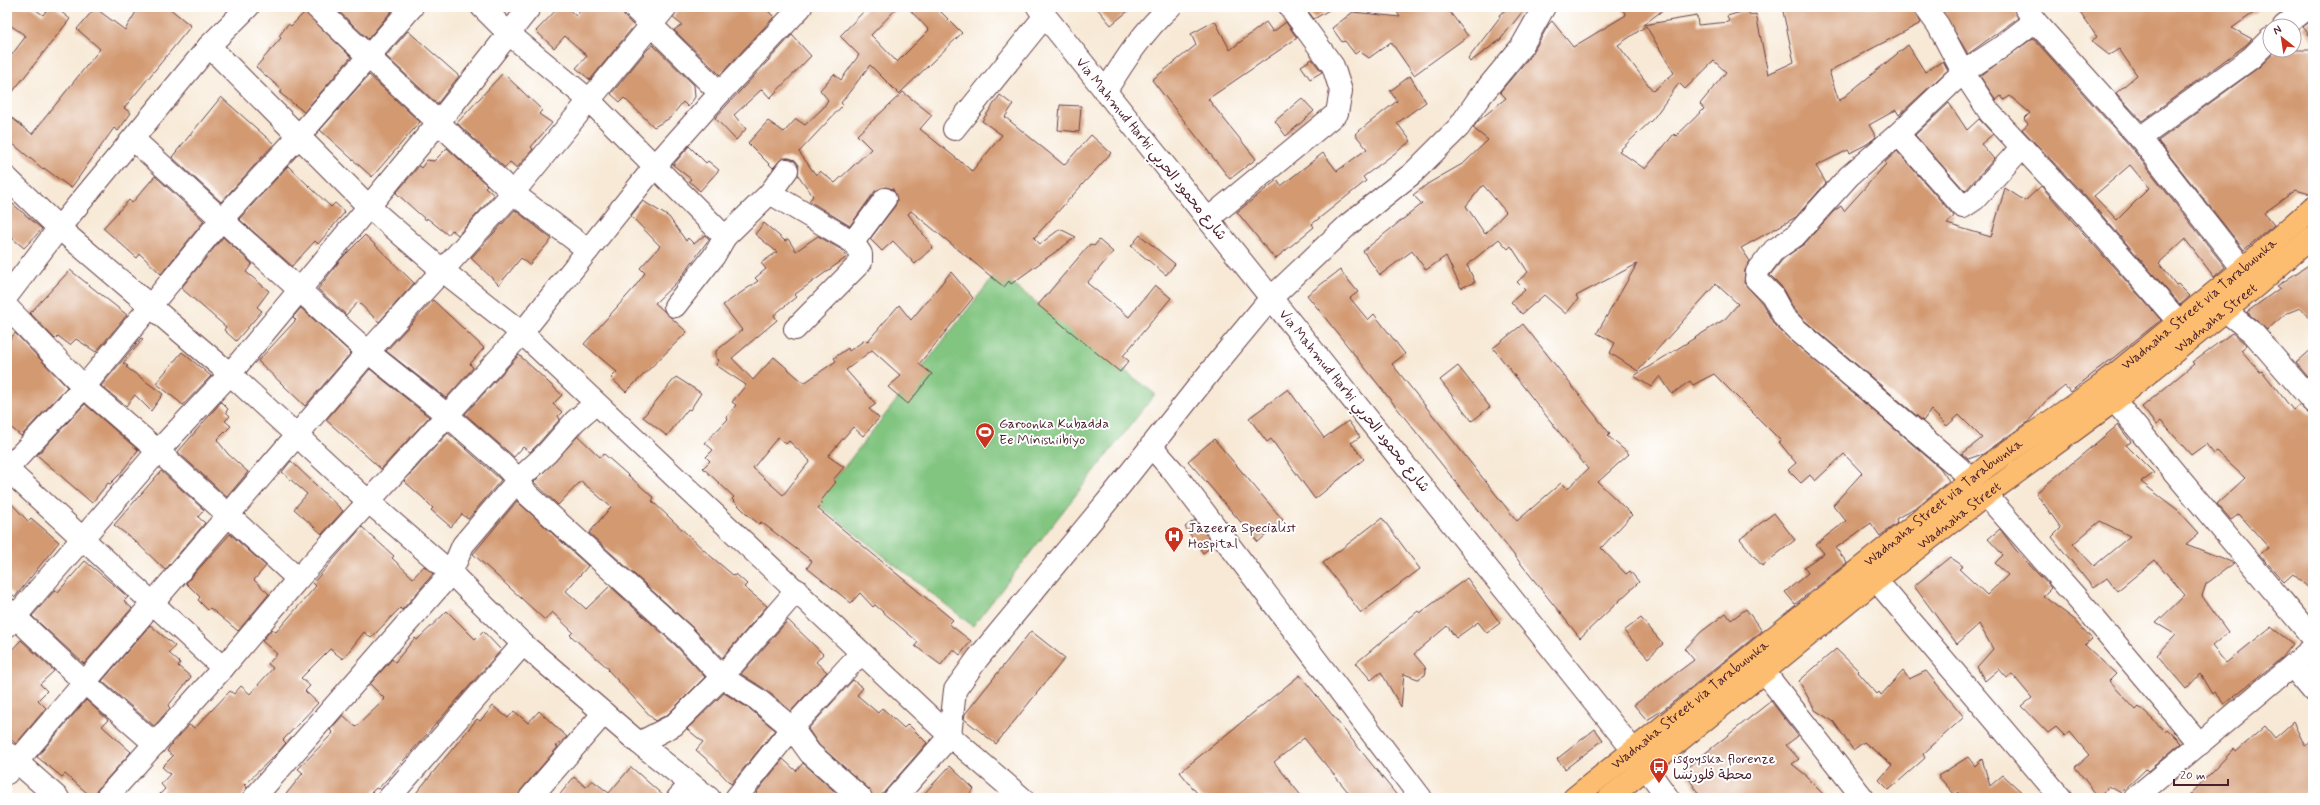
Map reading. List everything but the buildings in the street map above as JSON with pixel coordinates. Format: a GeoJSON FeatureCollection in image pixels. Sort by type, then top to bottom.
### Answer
{"type":"FeatureCollection","features":[{"type":"Feature","properties":{"kind":"main road","name":"Wadnaha Street via Tarabuunka"},"geometry":{"type":"LineString","coordinates":[[1574,798],[1972,479],[2108,392],[2178,321],[2250,277],[2313,207]]}},
{"type":"Feature","properties":{"kind":"main road","name":"Wadnaha Street"},"geometry":{"type":"LineString","coordinates":[[1609,798],[1876,580],[1986,494],[2108,392],[2224,310],[2250,277],[2313,236]]}},
{"type":"Feature","properties":{"kind":"street"},"geometry":{"type":"LineString","coordinates":[[7,296],[59,228],[209,46],[248,7]]}},
{"type":"Feature","properties":{"kind":"street"},"geometry":{"type":"LineString","coordinates":[[316,7],[513,193],[588,250]]}},
{"type":"Feature","properties":{"kind":"street"},"geometry":{"type":"LineString","coordinates":[[223,668],[7,469],[84,387],[221,220],[298,137],[412,7]]}},
{"type":"Feature","properties":{"kind":"street"},"geometry":{"type":"LineString","coordinates":[[482,7],[508,33],[589,100],[725,237]]}},
{"type":"Feature","properties":{"kind":"street"},"geometry":{"type":"LineString","coordinates":[[155,744],[10,617],[158,451],[230,374],[299,288],[438,123],[530,7]]}},
{"type":"Feature","properties":{"kind":"street"},"geometry":{"type":"LineString","coordinates":[[633,7],[652,24],[720,93]]}},
{"type":"Feature","properties":{"kind":"street"},"geometry":{"type":"LineString","coordinates":[[58,798],[10,762],[154,605],[368,352],[513,193],[666,7]]}},
{"type":"Feature","properties":{"kind":"street"},"geometry":{"type":"LineString","coordinates":[[1208,219],[1337,113],[1341,91],[1333,66],[1290,7]]}},
{"type":"Feature","properties":{"kind":"street"},"geometry":{"type":"LineString","coordinates":[[895,798],[950,736],[954,690],[978,658],[1271,298],[1348,224],[1413,173],[1459,127],[1479,98],[1522,46],[1544,7]]}},
{"type":"Feature","properties":{"kind":"street"},"geometry":{"type":"LineString","coordinates":[[1925,7],[1938,24],[1963,72],[1990,113],[2122,255],[2178,321]]}},
{"type":"Feature","properties":{"kind":"street"},"geometry":{"type":"LineString","coordinates":[[2294,18],[2308,7]]}},
{"type":"Feature","properties":{"kind":"street"},"geometry":{"type":"LineString","coordinates":[[106,798],[223,668],[298,579],[522,333],[655,166],[792,10]]}},
{"type":"Feature","properties":{"kind":"street"},"geometry":{"type":"LineString","coordinates":[[1105,92],[1122,63],[1162,10]]}},
{"type":"Feature","properties":{"kind":"street"},"geometry":{"type":"LineString","coordinates":[[954,129],[1042,12]]}},
{"type":"Feature","properties":{"kind":"street","name":"Via Mahmud Harbi شارع محمود الحربي"},"geometry":{"type":"LineString","coordinates":[[1042,12],[1633,750],[1668,798]]}},
{"type":"Feature","properties":{"kind":"street"},"geometry":{"type":"LineString","coordinates":[[1972,479],[1796,329],[1784,317],[1772,295],[1756,279],[1757,272],[1774,250],[1795,236],[1849,176],[1898,134],[1963,72],[2000,48],[2030,14],[2140,138],[2250,277]]}},
{"type":"Feature","properties":{"kind":"street"},"geometry":{"type":"LineString","coordinates":[[209,46],[368,206],[442,270],[522,333],[595,404],[797,590],[861,653],[950,736],[1022,798]]}},
{"type":"Feature","properties":{"kind":"street"},"geometry":{"type":"LineString","coordinates":[[2140,138],[2251,58],[2262,48]]}},
{"type":"Feature","properties":{"kind":"street"},"geometry":{"type":"LineString","coordinates":[[1898,134],[1963,206],[1975,199],[2022,147]]}},
{"type":"Feature","properties":{"kind":"street"},"geometry":{"type":"LineString","coordinates":[[133,139],[368,352],[447,415],[504,465],[518,480],[527,494],[684,636],[722,677],[757,699],[792,728],[810,753],[861,798]]}},
{"type":"Feature","properties":{"kind":"street"},"geometry":{"type":"LineString","coordinates":[[675,306],[714,256],[725,237],[770,193],[787,170]]}},
{"type":"Feature","properties":{"kind":"street"},"geometry":{"type":"LineString","coordinates":[[7,178],[59,228],[230,374],[369,502],[451,573],[523,644],[639,743],[684,791],[709,798]]}},
{"type":"Feature","properties":{"kind":"street"},"geometry":{"type":"LineString","coordinates":[[770,193],[853,242],[861,254],[861,262],[795,329]]}},
{"type":"Feature","properties":{"kind":"street"},"geometry":{"type":"LineString","coordinates":[[853,242],[885,199]]}},
{"type":"Feature","properties":{"kind":"street"},"geometry":{"type":"LineString","coordinates":[[7,307],[84,387],[158,451],[298,579]]}},
{"type":"Feature","properties":{"kind":"street"},"geometry":{"type":"LineString","coordinates":[[2224,310],[2253,333],[2313,402]]}},
{"type":"Feature","properties":{"kind":"street"},"geometry":{"type":"LineString","coordinates":[[2108,392],[2313,638]]}},
{"type":"Feature","properties":{"kind":"street"},"geometry":{"type":"LineString","coordinates":[[254,798],[451,573],[463,545],[518,480],[547,453],[575,422],[595,404]]}},
{"type":"Feature","properties":{"kind":"street"},"geometry":{"type":"LineString","coordinates":[[1151,446],[1173,471],[1421,798]]}},
{"type":"Feature","properties":{"kind":"street"},"geometry":{"type":"LineString","coordinates":[[1986,494],[2089,612],[2200,744]]}},
{"type":"Feature","properties":{"kind":"street"},"geometry":{"type":"LineString","coordinates":[[1876,580],[2060,798]]}},
{"type":"Feature","properties":{"kind":"street"},"geometry":{"type":"LineString","coordinates":[[639,743],[674,725],[722,677],[797,590]]}},
{"type":"Feature","properties":{"kind":"street"},"geometry":{"type":"LineString","coordinates":[[389,798],[523,644]]}},
{"type":"Feature","properties":{"kind":"street"},"geometry":{"type":"LineString","coordinates":[[2135,798],[2313,648]]}},
{"type":"Feature","properties":{"kind":"street"},"geometry":{"type":"LineString","coordinates":[[736,798],[792,728],[861,653]]}},
{"type":"Feature","properties":{"kind":"street"},"geometry":{"type":"LineString","coordinates":[[2292,666],[2313,691]]}},
{"type":"Feature","properties":{"kind":"street"},"geometry":{"type":"LineString","coordinates":[[1765,672],[1863,798]]}},
{"type":"Feature","properties":{"kind":"street"},"geometry":{"type":"LineString","coordinates":[[530,798],[604,713]]}},
{"type":"Feature","properties":{"kind":"green space","name":"Garoonka Kubadda Ee Minishiibiyo"},"geometry":{"type":"Polygon","coordinates":[[[997,272],[1155,394],[973,626],[816,503],[997,272]]]}},
{"type":"Feature","properties":{"kind":"place","name":"Garoonka Kubadda Ee Minishiibiyo"},"geometry":{"type":"Point","coordinates":[985,449]}},
{"type":"Feature","properties":{"kind":"place","name":"Jazeera Specialist Hospital"},"geometry":{"type":"Point","coordinates":[1174,553]}},
{"type":"Feature","properties":{"kind":"place","name":"isgoyska florenze محطة فلورنسا"},"geometry":{"type":"Point","coordinates":[1659,784]}}]}
